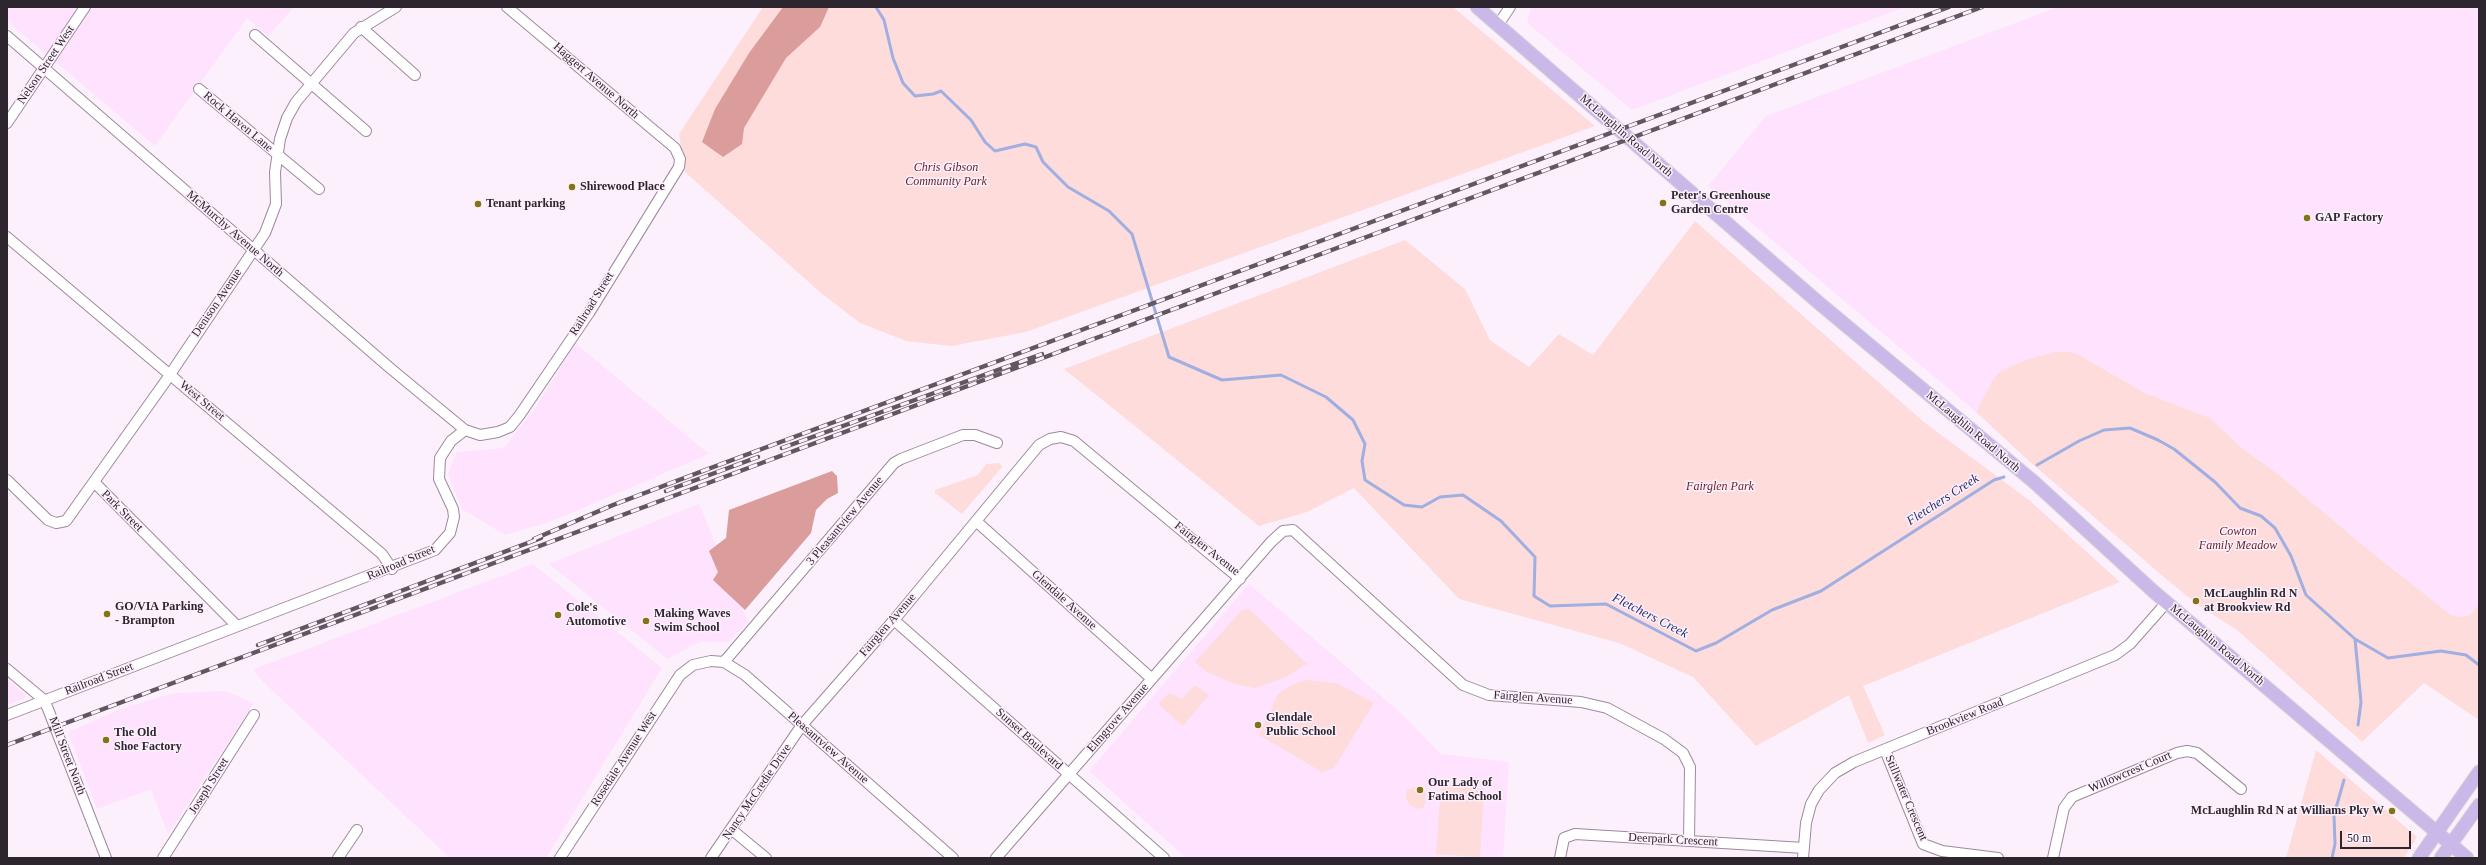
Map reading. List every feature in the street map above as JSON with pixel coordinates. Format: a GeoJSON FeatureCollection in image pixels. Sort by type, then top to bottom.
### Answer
{"type":"FeatureCollection","features":[{"type":"Feature","properties":{"kind":"main road","name":"McLaughlin Road North"},"geometry":{"type":"LineString","coordinates":[[1477,7],[1819,303],[2034,482],[2167,602],[2467,858]]}},
{"type":"Feature","properties":{"kind":"main road"},"geometry":{"type":"LineString","coordinates":[[2420,858],[2479,772]]}},
{"type":"Feature","properties":{"kind":"main road"},"geometry":{"type":"LineString","coordinates":[[2442,858],[2479,805]]}},
{"type":"Feature","properties":{"kind":"street","name":"Nelson Street West"},"geometry":{"type":"LineString","coordinates":[[7,123],[85,7]]}},
{"type":"Feature","properties":{"kind":"street","name":"Denison Avenue"},"geometry":{"type":"LineString","coordinates":[[94,483],[265,233],[274,210],[277,154],[287,118],[296,102],[360,27],[396,7]]}},
{"type":"Feature","properties":{"kind":"street","name":"Haggert Avenue North"},"geometry":{"type":"LineString","coordinates":[[507,7],[675,148],[680,159]]}},
{"type":"Feature","properties":{"kind":"street"},"geometry":{"type":"LineString","coordinates":[[1498,25],[1510,7]]}},
{"type":"Feature","properties":{"kind":"street"},"geometry":{"type":"LineString","coordinates":[[360,27],[415,75]]}},
{"type":"Feature","properties":{"kind":"street"},"geometry":{"type":"LineString","coordinates":[[255,35],[366,131]]}},
{"type":"Feature","properties":{"kind":"street","name":"McMurchy Avenue North"},"geometry":{"type":"LineString","coordinates":[[7,36],[253,250],[465,430]]}},
{"type":"Feature","properties":{"kind":"street","name":"Rock Haven Lane"},"geometry":{"type":"LineString","coordinates":[[199,89],[319,189]]}},
{"type":"Feature","properties":{"kind":"street","name":"Railroad Street"},"geometry":{"type":"LineString","coordinates":[[7,714],[237,626],[392,569],[435,550],[450,533],[454,512],[440,484],[439,465],[443,451],[451,440],[465,430],[480,435],[510,428],[589,313],[679,167],[680,159]]}},
{"type":"Feature","properties":{"kind":"street","name":"West Street"},"geometry":{"type":"LineString","coordinates":[[7,237],[382,554],[392,569]]}},
{"type":"Feature","properties":{"kind":"street","name":"3 Pleasantview Avenue"},"geometry":{"type":"LineString","coordinates":[[724,662],[894,463],[901,458],[963,435],[975,435],[997,443]]}},
{"type":"Feature","properties":{"kind":"street","name":"Fairglen Avenue"},"geometry":{"type":"LineString","coordinates":[[802,725],[894,620],[1039,446],[1050,440],[1061,437],[1074,441],[1240,578],[1271,542],[1283,531],[1293,530],[1463,685],[1489,695],[1581,702],[1607,708],[1664,739],[1683,753],[1690,767],[1689,840]]}},
{"type":"Feature","properties":{"kind":"street","name":"Park Street"},"geometry":{"type":"LineString","coordinates":[[7,480],[48,520],[56,523],[66,521],[94,483],[237,626]]}},
{"type":"Feature","properties":{"kind":"street","name":"Glendale Avenue"},"geometry":{"type":"LineString","coordinates":[[976,521],[1152,679]]}},
{"type":"Feature","properties":{"kind":"street","name":"Elmgrove Avenue"},"geometry":{"type":"LineString","coordinates":[[996,858],[1240,578]]}},
{"type":"Feature","properties":{"kind":"street","name":"Brookview Road"},"geometry":{"type":"LineString","coordinates":[[1803,853],[1808,812],[1814,797],[1824,784],[1841,769],[2115,655],[2130,644],[2167,602]]}},
{"type":"Feature","properties":{"kind":"street","name":"Sunset Boulevard"},"geometry":{"type":"LineString","coordinates":[[894,620],[1164,858]]}},
{"type":"Feature","properties":{"kind":"street","name":"Rosedale Avenue West"},"geometry":{"type":"LineString","coordinates":[[560,858],[680,675],[693,665],[711,661],[724,662]]}},
{"type":"Feature","properties":{"kind":"street","name":"Pleasantview Avenue"},"geometry":{"type":"LineString","coordinates":[[724,662],[745,675],[953,858]]}},
{"type":"Feature","properties":{"kind":"street","name":"Mill Street North"},"geometry":{"type":"LineString","coordinates":[[7,669],[44,700],[54,721],[106,858]]}},
{"type":"Feature","properties":{"kind":"street","name":"Joseph Street"},"geometry":{"type":"LineString","coordinates":[[163,858],[254,715]]}},
{"type":"Feature","properties":{"kind":"street","name":"Nancy McCredie Drive"},"geometry":{"type":"LineString","coordinates":[[711,858],[802,725]]}},
{"type":"Feature","properties":{"kind":"street","name":"Stillwater Crescent"},"geometry":{"type":"LineString","coordinates":[[1885,750],[1923,844],[1942,851],[1998,858]]}},
{"type":"Feature","properties":{"kind":"street","name":"Willowcrest Court"},"geometry":{"type":"LineString","coordinates":[[2053,858],[2064,808],[2072,797],[2177,753],[2187,751],[2197,753],[2240,789]]}},
{"type":"Feature","properties":{"kind":"street"},"geometry":{"type":"LineString","coordinates":[[731,829],[766,858]]}},
{"type":"Feature","properties":{"kind":"street"},"geometry":{"type":"LineString","coordinates":[[338,858],[356,830]]}},
{"type":"Feature","properties":{"kind":"street","name":"Deerpark Crescent"},"geometry":{"type":"LineString","coordinates":[[1560,858],[1564,838],[1575,834],[1689,840],[1803,853]]}},
{"type":"Feature","properties":{"kind":"shaded area"},"geometry":{"type":"Polygon","coordinates":[[[7,7],[294,7],[268,36],[247,18],[155,146],[7,21],[7,7]]]}},
{"type":"Feature","properties":{"kind":"shaded area"},"geometry":{"type":"Polygon","coordinates":[[[783,7],[829,7],[820,27],[786,58],[744,128],[742,144],[723,157],[702,142],[715,109],[749,53],[783,7]]]}},
{"type":"Feature","properties":{"kind":"shaded area"},"geometry":{"type":"Polygon","coordinates":[[[1531,7],[1905,7],[1632,110],[1527,23],[1531,7]]]}},
{"type":"Feature","properties":{"kind":"shaded area"},"geometry":{"type":"Polygon","coordinates":[[[2058,7],[2479,7],[2479,604],[2470,615],[2461,617],[2451,615],[2371,552],[2279,475],[2242,448],[2210,418],[2145,393],[2079,355],[2070,352],[1993,379],[1976,412],[1708,186],[1766,116],[2058,7]]]}},
{"type":"Feature","properties":{"kind":"shaded area"},"geometry":{"type":"Polygon","coordinates":[[[575,343],[709,454],[550,522],[505,535],[462,509],[448,474],[457,452],[504,448],[536,407],[575,343]]]}},
{"type":"Feature","properties":{"kind":"shaded area"},"geometry":{"type":"Polygon","coordinates":[[[832,471],[837,476],[838,493],[827,499],[816,510],[811,533],[745,610],[713,580],[718,572],[709,551],[726,538],[729,510],[832,471]]]}},
{"type":"Feature","properties":{"kind":"shaded area","name":"Making Waves Swim School"},"geometry":{"type":"Polygon","coordinates":[[[699,504],[748,622],[728,642],[700,642],[667,659],[549,564],[699,504]]]}},
{"type":"Feature","properties":{"kind":"shaded area"},"geometry":{"type":"Polygon","coordinates":[[[533,564],[662,668],[546,858],[450,858],[260,679],[254,669],[533,564]]]}},
{"type":"Feature","properties":{"kind":"shaded area","name":"Glendale Public School"},"geometry":{"type":"Polygon","coordinates":[[[1249,584],[1400,712],[1441,754],[1509,762],[1503,858],[1186,858],[1089,771],[1249,584]]]}},
{"type":"Feature","properties":{"kind":"shaded area"},"geometry":{"type":"Polygon","coordinates":[[[7,679],[25,695],[25,698],[7,705],[7,679]]]}},
{"type":"Feature","properties":{"kind":"shaded area"},"geometry":{"type":"Polygon","coordinates":[[[225,691],[254,703],[168,834],[151,789],[97,809],[68,732],[121,709],[173,693],[225,691]]]}},
{"type":"Feature","properties":{"kind":"green space","name":"Chris Gibson Community Park"},"geometry":{"type":"Polygon","coordinates":[[[763,7],[1453,7],[1595,126],[1026,332],[951,346],[906,341],[860,323],[821,293],[685,172],[679,134],[763,7]]]}},
{"type":"Feature","properties":{"kind":"green space","name":"Fairglen Park"},"geometry":{"type":"Polygon","coordinates":[[[1695,221],[1925,423],[2029,500],[2120,582],[1863,686],[1885,735],[1868,743],[1849,695],[1756,746],[1693,677],[1619,643],[1459,599],[1354,488],[1307,512],[1259,526],[1064,369],[1405,240],[1465,289],[1490,340],[1529,367],[1559,334],[1593,355],[1695,221]]]}},
{"type":"Feature","properties":{"kind":"green space","name":"Cowton Family Meadow"},"geometry":{"type":"Polygon","coordinates":[[[2056,352],[2070,352],[2079,355],[2145,393],[2210,418],[2242,448],[2279,475],[2371,552],[2451,615],[2461,617],[2470,615],[2479,604],[2479,720],[2424,683],[2362,742],[2237,630],[2198,605],[2165,578],[2029,461],[1976,412],[1993,379],[2001,371],[2026,360],[2056,352]]]}},
{"type":"Feature","properties":{"kind":"green space"},"geometry":{"type":"Polygon","coordinates":[[[1000,463],[1002,467],[962,514],[935,493],[935,490],[978,475],[986,464],[1000,463]]]}},
{"type":"Feature","properties":{"kind":"green space"},"geometry":{"type":"Polygon","coordinates":[[[1249,609],[1307,664],[1284,678],[1255,688],[1235,684],[1207,672],[1195,662],[1242,610],[1249,609]]]}},
{"type":"Feature","properties":{"kind":"green space"},"geometry":{"type":"Polygon","coordinates":[[[1306,680],[1336,683],[1374,703],[1334,768],[1322,772],[1259,735],[1278,694],[1291,685],[1306,680]]]}},
{"type":"Feature","properties":{"kind":"green space"},"geometry":{"type":"Polygon","coordinates":[[[1195,685],[1209,695],[1183,726],[1160,706],[1159,703],[1169,693],[1182,699],[1195,685]]]}},
{"type":"Feature","properties":{"kind":"green space"},"geometry":{"type":"Polygon","coordinates":[[[2316,750],[2417,837],[2404,858],[2286,858],[2316,750]]]}},
{"type":"Feature","properties":{"kind":"green space"},"geometry":{"type":"Polygon","coordinates":[[[1418,786],[1424,788],[1426,795],[1424,807],[1418,809],[1409,805],[1406,797],[1407,790],[1418,786]]]}},
{"type":"Feature","properties":{"kind":"green space"},"geometry":{"type":"Polygon","coordinates":[[[1441,786],[1484,789],[1480,857],[1436,854],[1441,786]]]}},
{"type":"Feature","properties":{"kind":"waterway","name":"Fletchers Creek"},"geometry":{"type":"LineString","coordinates":[[876,7],[884,20],[893,58],[903,83],[915,96],[933,94],[941,91],[971,120],[985,142],[995,151],[1025,144],[1036,147],[1043,162],[1068,187],[1109,211],[1132,234],[1169,357],[1222,380],[1281,375],[1326,397],[1353,420],[1365,444],[1362,461],[1365,480],[1404,505],[1422,507],[1440,497],[1463,495],[1501,521],[1535,557],[1534,596],[1550,606],[1606,604],[1696,651],[1716,643],[1772,610],[1821,591],[1994,480],[2004,477]]}},
{"type":"Feature","properties":{"kind":"waterway","name":"Fletchers Creek"},"geometry":{"type":"LineString","coordinates":[[2037,465],[2079,441],[2104,430],[2130,428],[2158,440],[2174,449],[2215,482],[2240,508],[2261,516],[2275,528],[2291,556],[2306,595],[2355,639],[2388,658],[2441,651],[2466,655],[2479,665]]}},
{"type":"Feature","properties":{"kind":"waterway"},"geometry":{"type":"LineString","coordinates":[[2355,639],[2361,702],[2358,725]]}},
{"type":"Feature","properties":{"kind":"waterway"},"geometry":{"type":"LineString","coordinates":[[2332,858],[2335,844],[2334,815],[2344,780]]}},
{"type":"Feature","properties":{"kind":"railway"},"geometry":{"type":"LineString","coordinates":[[534,539],[613,505],[708,469],[1949,7]]}},
{"type":"Feature","properties":{"kind":"railway"},"geometry":{"type":"LineString","coordinates":[[7,745],[1982,7]]}},
{"type":"Feature","properties":{"kind":"railway"},"geometry":{"type":"LineString","coordinates":[[782,448],[1042,354]]}},
{"type":"Feature","properties":{"kind":"railway"},"geometry":{"type":"LineString","coordinates":[[666,491],[758,457]]}},
{"type":"Feature","properties":{"kind":"railway"},"geometry":{"type":"LineString","coordinates":[[258,645],[541,538]]}},
{"type":"Feature","properties":{"kind":"place","name":"Shirewood Place"},"geometry":{"type":"Point","coordinates":[572,187]}},
{"type":"Feature","properties":{"kind":"place","name":"Peter's Greenhouse Garden Centre"},"geometry":{"type":"Point","coordinates":[1663,203]}},
{"type":"Feature","properties":{"kind":"place","name":"Tenant parking"},"geometry":{"type":"Point","coordinates":[478,204]}},
{"type":"Feature","properties":{"kind":"place","name":"GAP Factory"},"geometry":{"type":"Point","coordinates":[2307,218]}},
{"type":"Feature","properties":{"kind":"place","name":"McLaughlin Rd N at Brookview Rd"},"geometry":{"type":"Point","coordinates":[2196,601]}},
{"type":"Feature","properties":{"kind":"place","name":"GO/VIA Parking - Brampton"},"geometry":{"type":"Point","coordinates":[107,614]}},
{"type":"Feature","properties":{"kind":"place","name":"Cole's Automotive"},"geometry":{"type":"Point","coordinates":[558,615]}},
{"type":"Feature","properties":{"kind":"place","name":"Making Waves Swim School"},"geometry":{"type":"Point","coordinates":[646,621]}},
{"type":"Feature","properties":{"kind":"place","name":"Glendale Public School"},"geometry":{"type":"Point","coordinates":[1258,725]}},
{"type":"Feature","properties":{"kind":"place","name":"The Old Shoe Factory"},"geometry":{"type":"Point","coordinates":[106,740]}},
{"type":"Feature","properties":{"kind":"place","name":"Our Lady of Fatima School"},"geometry":{"type":"Point","coordinates":[1420,790]}},
{"type":"Feature","properties":{"kind":"place","name":"McLaughlin Rd N at Williams Pky W"},"geometry":{"type":"Point","coordinates":[2392,811]}}]}
